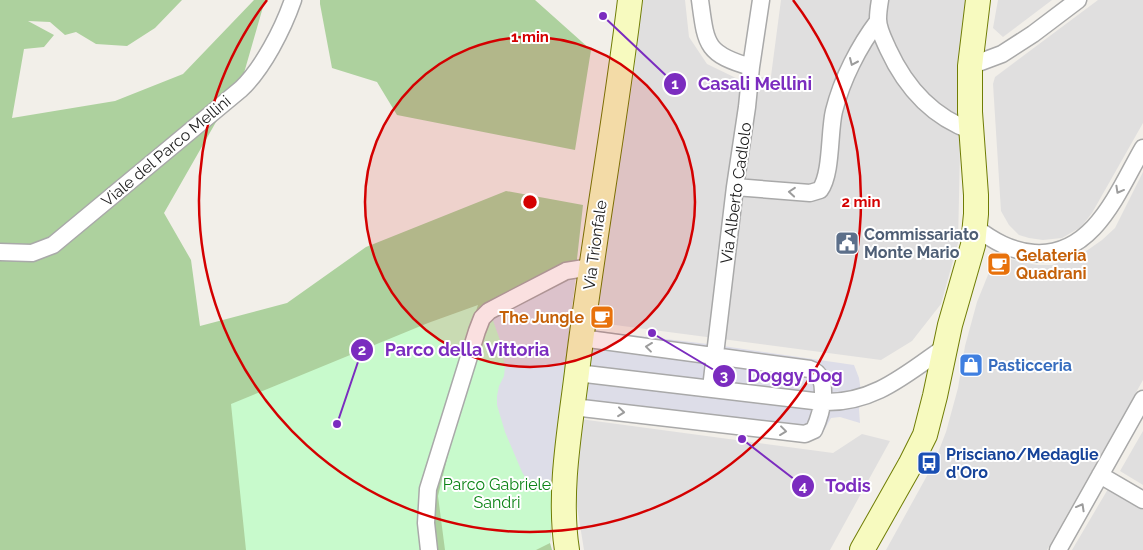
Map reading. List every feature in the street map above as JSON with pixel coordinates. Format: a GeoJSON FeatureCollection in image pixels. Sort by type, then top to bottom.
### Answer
{"type":"FeatureCollection","features":[{"type":"Feature","properties":{"kind":"main road","name":"Via Trionfale"},"geometry":{"type":"LineString","coordinates":[[567,550],[564,527],[565,482],[573,407],[581,338],[630,0]]}},
{"type":"Feature","properties":{"kind":"main road"},"geometry":{"type":"LineString","coordinates":[[862,550],[920,446],[929,422],[951,318],[972,253],[976,194],[970,66],[978,0]]}},
{"type":"Feature","properties":{"kind":"street","name":"Viale del Parco Mellini"},"geometry":{"type":"LineString","coordinates":[[0,252],[32,253],[53,245],[236,93],[257,70],[280,30],[293,0]]}},
{"type":"Feature","properties":{"kind":"street"},"geometry":{"type":"LineString","coordinates":[[700,0],[705,32],[713,50],[722,57],[751,67]]}},
{"type":"Feature","properties":{"kind":"street","name":"Via Alberto Cadlolo"},"geometry":{"type":"LineString","coordinates":[[711,388],[735,187],[761,0]]}},
{"type":"Feature","properties":{"kind":"street"},"geometry":{"type":"LineString","coordinates":[[880,0],[878,20],[892,57],[914,92],[938,113],[953,123],[972,131]]}},
{"type":"Feature","properties":{"kind":"street"},"geometry":{"type":"LineString","coordinates":[[970,66],[1002,54],[1033,34],[1078,0]]}},
{"type":"Feature","properties":{"kind":"street"},"geometry":{"type":"LineString","coordinates":[[735,187],[810,193],[820,190],[826,179],[833,119],[837,103],[856,57],[867,35],[878,20]]}},
{"type":"Feature","properties":{"kind":"street"},"geometry":{"type":"LineString","coordinates":[[975,226],[997,242],[1018,250],[1048,253],[1069,247],[1081,240],[1096,225],[1143,148]]}},
{"type":"Feature","properties":{"kind":"street"},"geometry":{"type":"LineString","coordinates":[[429,550],[426,523],[428,489],[482,318],[489,311],[566,271],[591,267]]}},
{"type":"Feature","properties":{"kind":"street"},"geometry":{"type":"LineString","coordinates":[[573,407],[805,434],[814,430],[820,416],[822,402],[822,379],[815,371],[581,338]]}},
{"type":"Feature","properties":{"kind":"street"},"geometry":{"type":"LineString","coordinates":[[577,373],[822,402],[844,402],[862,398],[879,391],[945,347]]}},
{"type":"Feature","properties":{"kind":"street"},"geometry":{"type":"LineString","coordinates":[[1058,550],[1143,399]]}},
{"type":"Feature","properties":{"kind":"street"},"geometry":{"type":"LineString","coordinates":[[1100,475],[1143,500]]}},
{"type":"Feature","properties":{"kind":"shaded area"},"geometry":{"type":"Polygon","coordinates":[[[642,0],[685,0],[689,37],[707,64],[740,80],[771,76],[781,0],[969,0],[959,56],[960,151],[958,243],[941,304],[912,341],[881,360],[592,322],[634,71],[642,0]]]}},
{"type":"Feature","properties":{"kind":"shaded area"},"geometry":{"type":"Polygon","coordinates":[[[998,0],[1052,0],[1003,37],[993,28],[998,0]]]}},
{"type":"Feature","properties":{"kind":"shaded area"},"geometry":{"type":"Polygon","coordinates":[[[1098,0],[1143,0],[1143,123],[1092,213],[1081,227],[1062,238],[1043,240],[1019,235],[1009,225],[1001,211],[993,84],[995,77],[1098,0]]]}},
{"type":"Feature","properties":{"kind":"shaded area"},"geometry":{"type":"Polygon","coordinates":[[[1143,172],[1143,380],[1047,550],[886,550],[934,463],[946,432],[977,302],[992,265],[999,259],[1005,258],[1037,265],[1052,265],[1082,254],[1115,228],[1143,172]]]}},
{"type":"Feature","properties":{"kind":"shaded area"},"geometry":{"type":"Polygon","coordinates":[[[576,273],[564,371],[553,488],[530,485],[522,472],[505,432],[497,405],[499,386],[504,376],[505,367],[501,343],[491,315],[541,294],[576,273]]]}},
{"type":"Feature","properties":{"kind":"shaded area"},"geometry":{"type":"Polygon","coordinates":[[[582,329],[716,345],[854,365],[859,378],[862,398],[859,409],[860,423],[840,417],[831,418],[819,439],[807,439],[572,410],[582,329]]]}},
{"type":"Feature","properties":{"kind":"shaded area"},"geometry":{"type":"Polygon","coordinates":[[[580,419],[833,453],[862,434],[890,441],[830,550],[584,550],[576,500],[580,419]]]}},
{"type":"Feature","properties":{"kind":"shaded area"},"geometry":{"type":"Polygon","coordinates":[[[1143,431],[1143,485],[1120,471],[1143,431]]]}},
{"type":"Feature","properties":{"kind":"shaded area"},"geometry":{"type":"Polygon","coordinates":[[[1108,489],[1143,510],[1143,550],[1072,550],[1108,489]]]}},
{"type":"Feature","properties":{"kind":"green space"},"geometry":{"type":"Polygon","coordinates":[[[0,0],[182,0],[155,28],[127,46],[96,44],[76,32],[65,35],[50,22],[28,21],[54,35],[44,47],[24,49],[12,118],[115,101],[183,74],[254,0],[265,0],[244,73],[164,213],[191,260],[200,326],[287,303],[366,247],[506,191],[583,205],[554,466],[550,543],[552,550],[0,550],[0,0]]]}},
{"type":"Feature","properties":{"kind":"green space"},"geometry":{"type":"Polygon","coordinates":[[[320,0],[535,0],[591,50],[575,150],[397,115],[377,82],[332,68],[320,0]]]}},
{"type":"Feature","properties":{"kind":"green space","name":"Parco Gabriele Sandri"},"geometry":{"type":"Polygon","coordinates":[[[561,282],[564,371],[554,466],[550,543],[536,550],[445,550],[438,496],[456,422],[491,315],[541,294],[561,282]]]}},
{"type":"Feature","properties":{"kind":"green space"},"geometry":{"type":"Polygon","coordinates":[[[478,305],[455,374],[419,502],[418,520],[422,550],[246,550],[231,404],[428,323],[478,305]]]}},
{"type":"Feature","properties":{"kind":"place","name":"Casali Mellini"},"geometry":{"type":"Point","coordinates":[603,16]}},
{"type":"Feature","properties":{"kind":"place","name":"Commissariato Monte Mario"},"geometry":{"type":"Point","coordinates":[847,243]}},
{"type":"Feature","properties":{"kind":"place","name":"Gelateria Quadrani"},"geometry":{"type":"Point","coordinates":[999,264]}},
{"type":"Feature","properties":{"kind":"place","name":"The Jungle"},"geometry":{"type":"Point","coordinates":[602,317]}},
{"type":"Feature","properties":{"kind":"place","name":"Doggy Dog"},"geometry":{"type":"Point","coordinates":[652,333]}},
{"type":"Feature","properties":{"kind":"place","name":"Pasticceria"},"geometry":{"type":"Point","coordinates":[971,365]}},
{"type":"Feature","properties":{"kind":"place","name":"Parco della Vittoria"},"geometry":{"type":"Point","coordinates":[337,424]}},
{"type":"Feature","properties":{"kind":"place","name":"Todis"},"geometry":{"type":"Point","coordinates":[742,439]}},
{"type":"Feature","properties":{"kind":"place","name":"Prisciano/Medaglie d'Oro"},"geometry":{"type":"Point","coordinates":[929,463]}}]}
